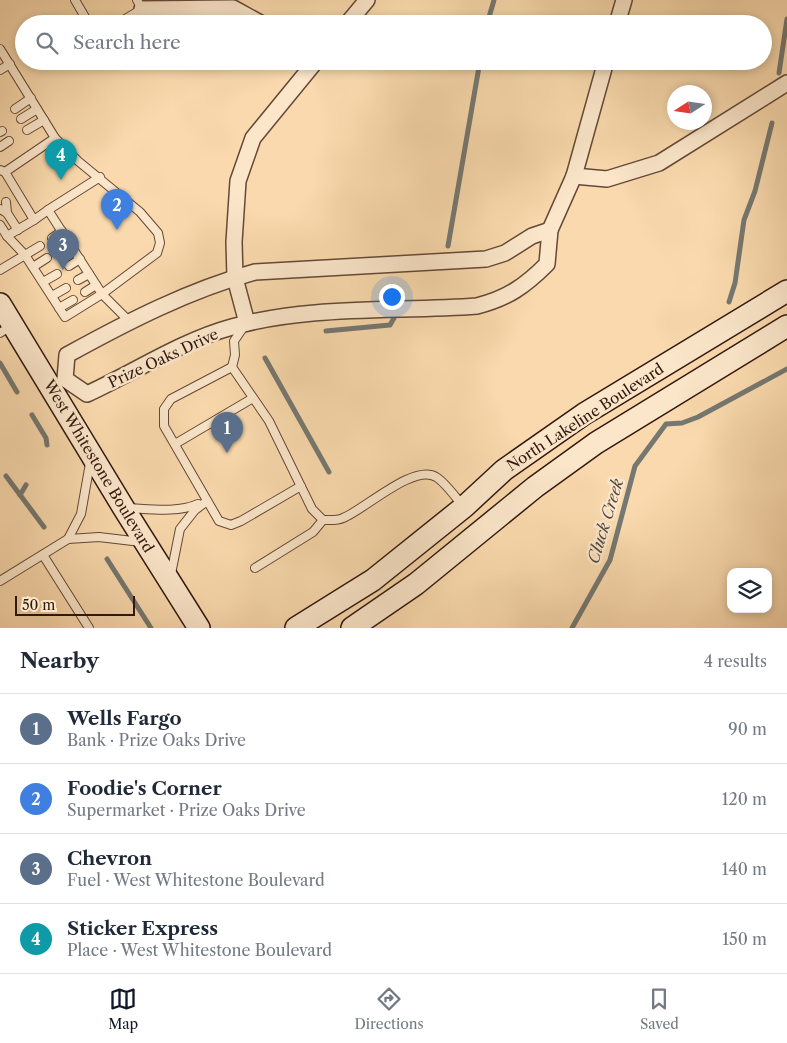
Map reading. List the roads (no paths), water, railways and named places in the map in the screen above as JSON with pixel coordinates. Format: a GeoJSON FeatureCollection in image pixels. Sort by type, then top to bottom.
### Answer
{"type":"FeatureCollection","features":[{"type":"Feature","properties":{"kind":"main road","name":"North Lakeline Boulevard"},"geometry":{"type":"LineString","coordinates":[[296,628],[373,580],[464,507],[504,470],[584,414],[787,290]]}},
{"type":"Feature","properties":{"kind":"main road","name":"West Whitestone Boulevard"},"geometry":{"type":"LineString","coordinates":[[0,304],[6,329],[58,383],[92,455],[199,628]]}},
{"type":"Feature","properties":{"kind":"main road","name":"North Lakeline Boulevard"},"geometry":{"type":"LineString","coordinates":[[352,628],[416,584],[535,487],[596,443],[787,326]]}},
{"type":"Feature","properties":{"kind":"street"},"geometry":{"type":"LineString","coordinates":[[354,15],[367,0]]}},
{"type":"Feature","properties":{"kind":"street"},"geometry":{"type":"LineString","coordinates":[[620,15],[624,0]]}},
{"type":"Feature","properties":{"kind":"street"},"geometry":{"type":"LineString","coordinates":[[140,5],[233,8],[246,15]]}},
{"type":"Feature","properties":{"kind":"street"},"geometry":{"type":"LineString","coordinates":[[247,323],[235,278],[234,242],[238,181],[253,138],[309,70]]}},
{"type":"Feature","properties":{"kind":"street","name":"Prize Oaks Drive"},"geometry":{"type":"LineString","coordinates":[[58,383],[87,394],[200,338],[247,323],[300,314],[477,306],[495,302],[509,296],[529,282],[547,264],[550,230],[574,176],[603,70]]}},
{"type":"Feature","properties":{"kind":"street"},"geometry":{"type":"LineString","coordinates":[[574,176],[607,179],[660,163],[787,83]]}},
{"type":"Feature","properties":{"kind":"street"},"geometry":{"type":"LineString","coordinates":[[58,383],[67,355],[129,321],[235,278],[255,272],[486,259],[505,253],[532,236],[550,230]]}},
{"type":"Feature","properties":{"kind":"lane"},"geometry":{"type":"LineString","coordinates":[[75,0],[84,15]]}},
{"type":"Feature","properties":{"kind":"lane"},"geometry":{"type":"LineString","coordinates":[[128,15],[140,5]]}},
{"type":"Feature","properties":{"kind":"lane"},"geometry":{"type":"LineString","coordinates":[[0,51],[10,64],[55,138],[140,212],[158,233],[160,243],[157,253],[102,294],[65,316],[25,255],[0,225]]}},
{"type":"Feature","properties":{"kind":"lane"},"geometry":{"type":"LineString","coordinates":[[0,70],[10,64]]}},
{"type":"Feature","properties":{"kind":"lane"},"geometry":{"type":"LineString","coordinates":[[15,109],[31,98]]}},
{"type":"Feature","properties":{"kind":"lane"},"geometry":{"type":"LineString","coordinates":[[21,119],[37,109]]}},
{"type":"Feature","properties":{"kind":"lane"},"geometry":{"type":"LineString","coordinates":[[27,130],[44,120]]}},
{"type":"Feature","properties":{"kind":"lane"},"geometry":{"type":"LineString","coordinates":[[34,220],[3,171],[55,138]]}},
{"type":"Feature","properties":{"kind":"lane"},"geometry":{"type":"LineString","coordinates":[[0,146],[9,141]]}},
{"type":"Feature","properties":{"kind":"lane"},"geometry":{"type":"LineString","coordinates":[[8,236],[100,177]]}},
{"type":"Feature","properties":{"kind":"lane"},"geometry":{"type":"LineString","coordinates":[[6,202],[4,211],[18,230]]}},
{"type":"Feature","properties":{"kind":"lane"},"geometry":{"type":"LineString","coordinates":[[48,210],[102,294],[129,321]]}},
{"type":"Feature","properties":{"kind":"lane"},"geometry":{"type":"LineString","coordinates":[[52,238],[62,232]]}},
{"type":"Feature","properties":{"kind":"lane"},"geometry":{"type":"LineString","coordinates":[[59,250],[69,243]]}},
{"type":"Feature","properties":{"kind":"lane"},"geometry":{"type":"LineString","coordinates":[[0,270],[40,246]]}},
{"type":"Feature","properties":{"kind":"lane"},"geometry":{"type":"LineString","coordinates":[[33,267],[47,258]]}},
{"type":"Feature","properties":{"kind":"lane"},"geometry":{"type":"LineString","coordinates":[[69,266],[80,259]]}},
{"type":"Feature","properties":{"kind":"lane"},"geometry":{"type":"LineString","coordinates":[[43,282],[57,274]]}},
{"type":"Feature","properties":{"kind":"lane"},"geometry":{"type":"LineString","coordinates":[[78,280],[89,274]]}},
{"type":"Feature","properties":{"kind":"lane"},"geometry":{"type":"LineString","coordinates":[[86,292],[96,285]]}},
{"type":"Feature","properties":{"kind":"lane"},"geometry":{"type":"LineString","coordinates":[[52,296],[66,288]]}},
{"type":"Feature","properties":{"kind":"lane"},"geometry":{"type":"LineString","coordinates":[[59,308],[73,300]]}},
{"type":"Feature","properties":{"kind":"lane"},"geometry":{"type":"LineString","coordinates":[[247,323],[234,341],[235,355],[232,367],[269,421],[312,509],[324,520]]}},
{"type":"Feature","properties":{"kind":"lane"},"geometry":{"type":"LineString","coordinates":[[232,367],[171,399],[164,409],[164,426],[207,501],[219,521],[232,525],[241,522],[301,486]]}},
{"type":"Feature","properties":{"kind":"lane"},"geometry":{"type":"LineString","coordinates":[[175,444],[253,398]]}},
{"type":"Feature","properties":{"kind":"lane"},"geometry":{"type":"LineString","coordinates":[[68,540],[81,514],[92,455]]}},
{"type":"Feature","properties":{"kind":"lane"},"geometry":{"type":"LineString","coordinates":[[255,568],[313,532],[324,520],[342,519],[391,488],[419,474],[437,477],[464,507]]}},
{"type":"Feature","properties":{"kind":"lane"},"geometry":{"type":"LineString","coordinates":[[123,507],[180,508],[193,507],[207,501]]}},
{"type":"Feature","properties":{"kind":"lane"},"geometry":{"type":"LineString","coordinates":[[169,580],[180,529],[195,510],[207,501]]}},
{"type":"Feature","properties":{"kind":"lane"},"geometry":{"type":"LineString","coordinates":[[0,581],[68,540],[99,537],[145,542]]}},
{"type":"Feature","properties":{"kind":"lane"},"geometry":{"type":"LineString","coordinates":[[43,555],[89,628]]}},
{"type":"Feature","properties":{"kind":"waterway"},"geometry":{"type":"LineString","coordinates":[[490,15],[494,0]]}},
{"type":"Feature","properties":{"kind":"waterway","name":"Cluck Creek"},"geometry":{"type":"LineString","coordinates":[[779,73],[787,19]]}},
{"type":"Feature","properties":{"kind":"waterway"},"geometry":{"type":"LineString","coordinates":[[448,246],[478,70]]}},
{"type":"Feature","properties":{"kind":"waterway","name":"Cluck Creek"},"geometry":{"type":"LineString","coordinates":[[729,302],[735,283],[744,220],[755,191],[772,123]]}},
{"type":"Feature","properties":{"kind":"waterway"},"geometry":{"type":"LineString","coordinates":[[326,331],[390,325],[394,318]]}},
{"type":"Feature","properties":{"kind":"waterway"},"geometry":{"type":"LineString","coordinates":[[265,358],[329,472]]}},
{"type":"Feature","properties":{"kind":"waterway"},"geometry":{"type":"LineString","coordinates":[[0,363],[17,392]]}},
{"type":"Feature","properties":{"kind":"waterway","name":"Cluck Creek"},"geometry":{"type":"LineString","coordinates":[[572,628],[610,560],[635,466],[666,424],[682,423],[698,417],[787,369]]}},
{"type":"Feature","properties":{"kind":"waterway"},"geometry":{"type":"LineString","coordinates":[[32,415],[46,438],[47,445]]}},
{"type":"Feature","properties":{"kind":"waterway"},"geometry":{"type":"LineString","coordinates":[[6,476],[44,527]]}},
{"type":"Feature","properties":{"kind":"waterway"},"geometry":{"type":"LineString","coordinates":[[20,495],[26,485]]}},
{"type":"Feature","properties":{"kind":"waterway"},"geometry":{"type":"LineString","coordinates":[[107,559],[151,628]]}},
{"type":"Feature","properties":{"kind":"place","name":"Sticker Express"},"geometry":{"type":"Point","coordinates":[61,180]}},
{"type":"Feature","properties":{"kind":"place","name":"Foodie's Corner"},"geometry":{"type":"Point","coordinates":[117,230]}},
{"type":"Feature","properties":{"kind":"place","name":"Chevron"},"geometry":{"type":"Point","coordinates":[63,270]}},
{"type":"Feature","properties":{"kind":"place","name":"Wells Fargo"},"geometry":{"type":"Point","coordinates":[227,453]}}]}
